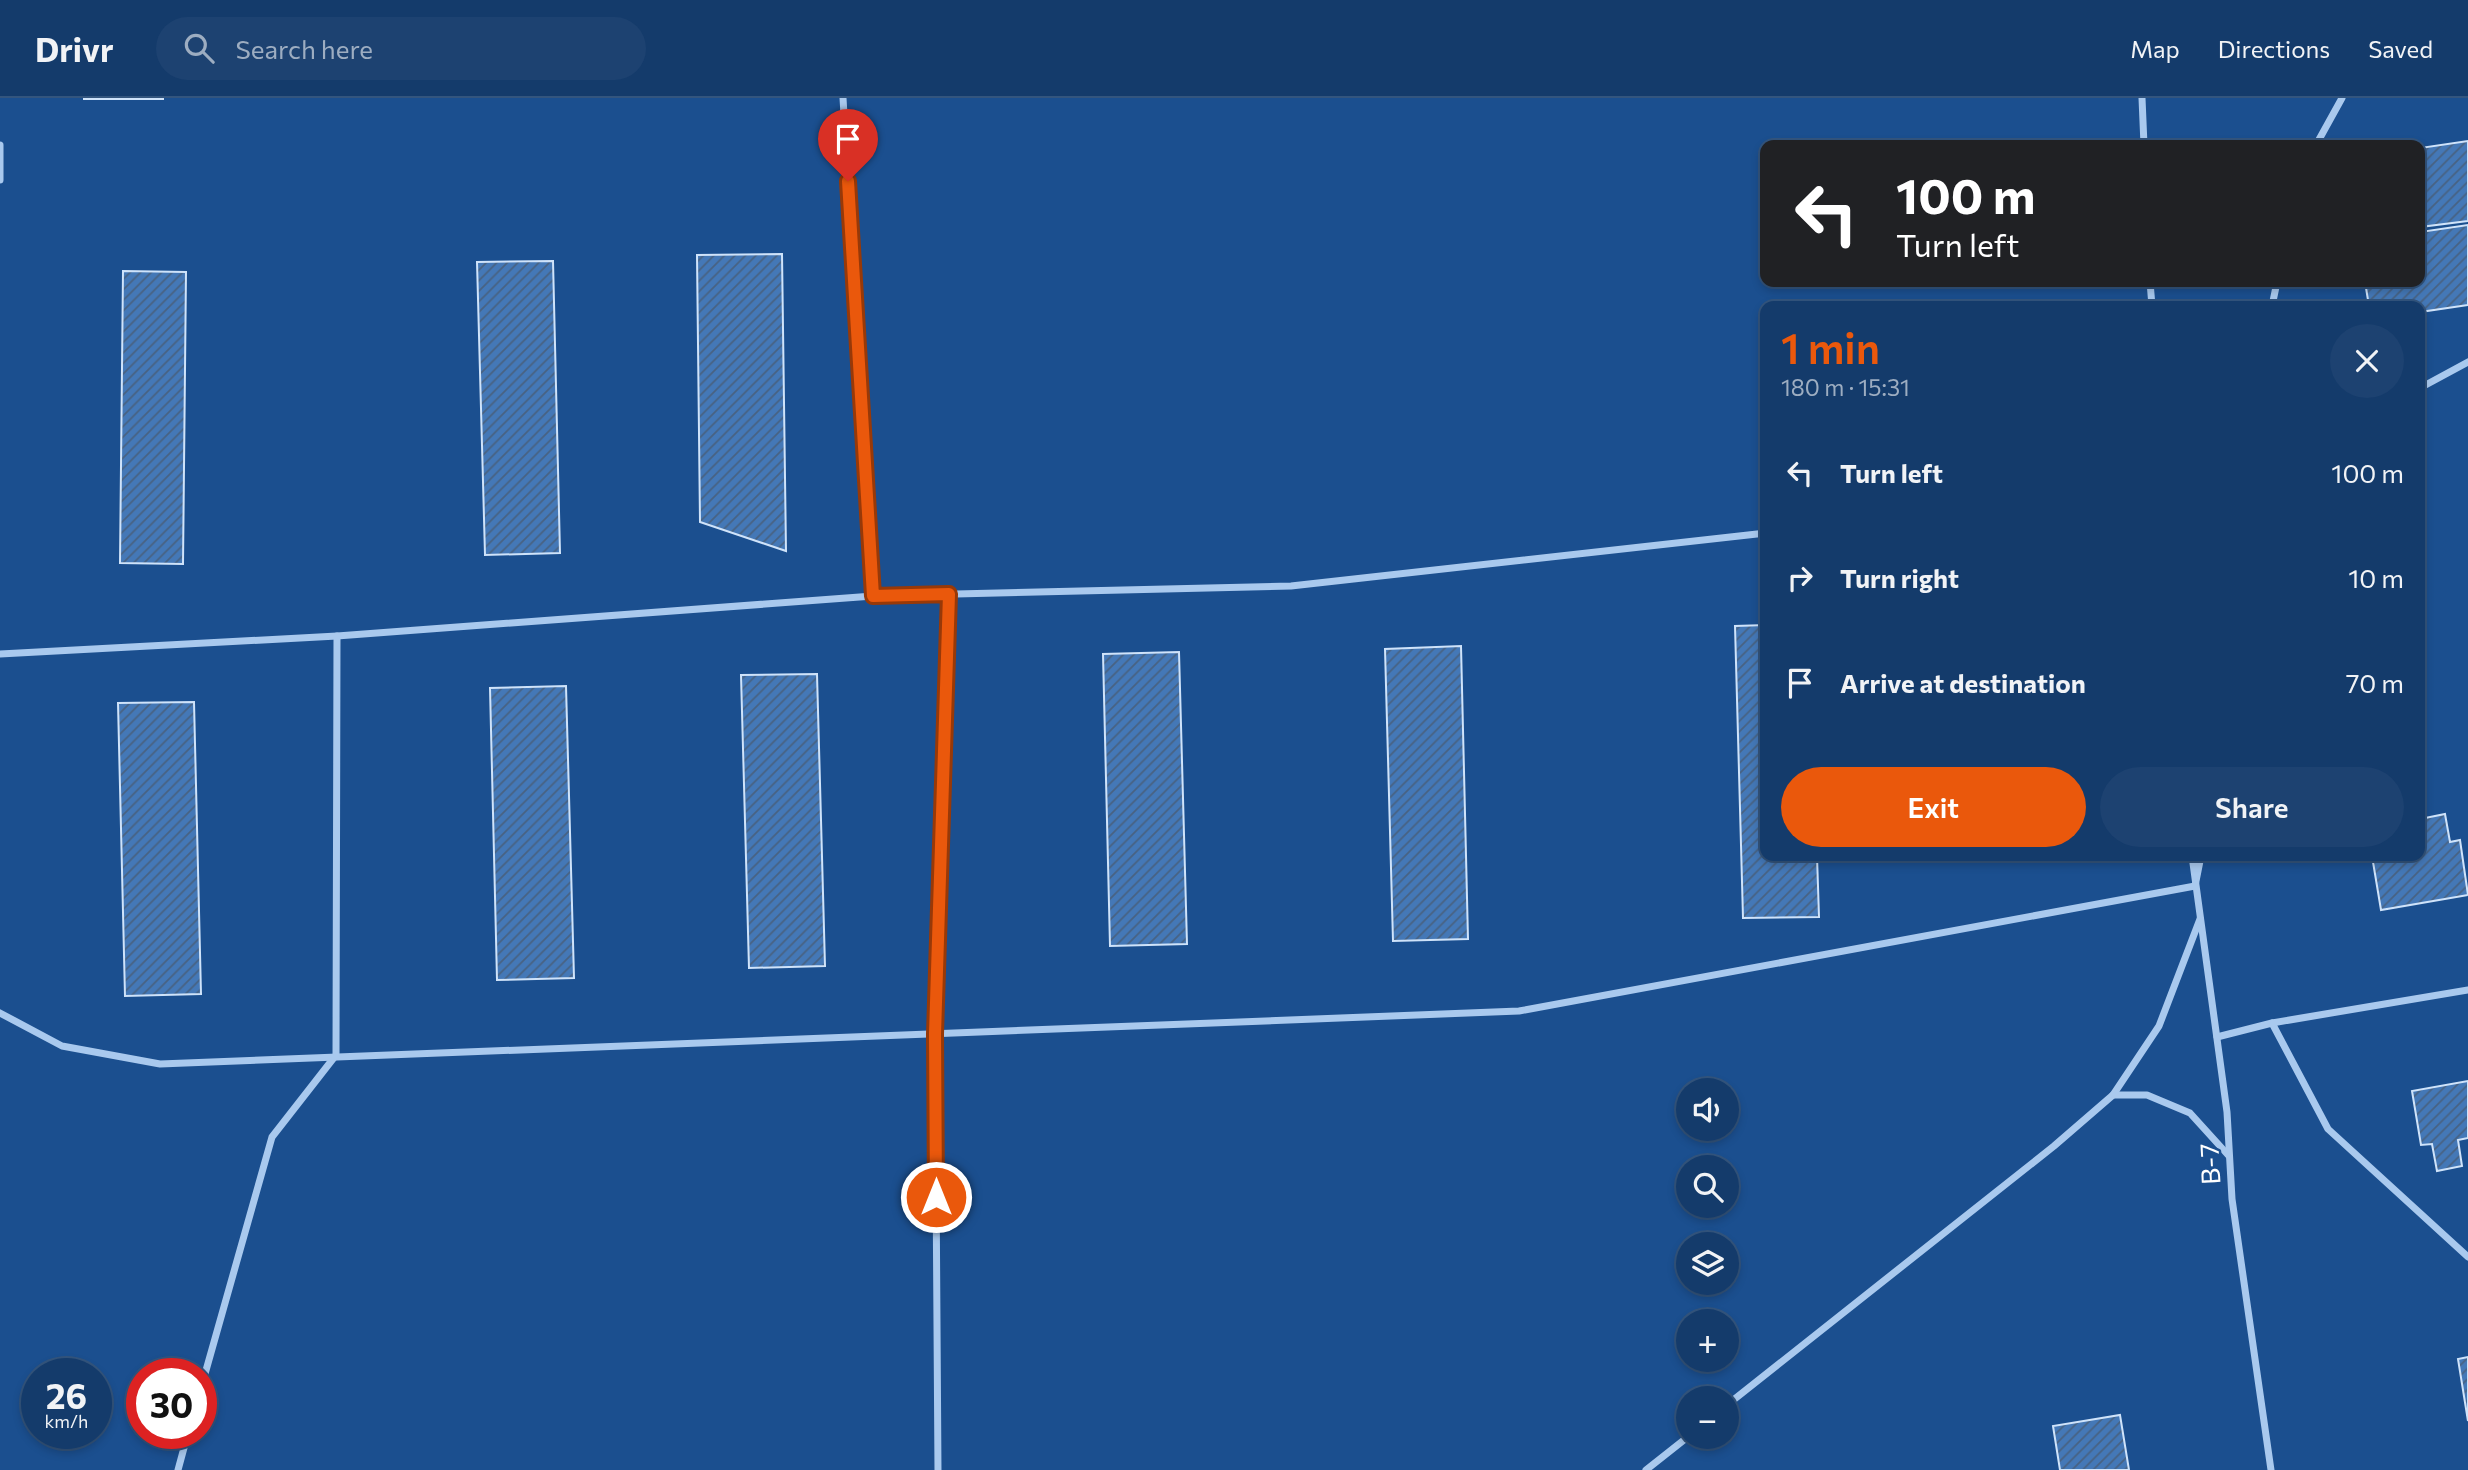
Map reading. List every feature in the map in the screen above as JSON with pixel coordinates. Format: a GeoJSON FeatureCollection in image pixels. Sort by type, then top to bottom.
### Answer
{"type":"FeatureCollection","features":[{"type":"Feature","properties":{"kind":"street"},"geometry":{"type":"LineString","coordinates":[[843,98],[873,596]]}},
{"type":"Feature","properties":{"kind":"street"},"geometry":{"type":"LineString","coordinates":[[2142,98],[2144,140]]}},
{"type":"Feature","properties":{"kind":"street"},"geometry":{"type":"LineString","coordinates":[[2319,140],[2342,98]]}},
{"type":"Feature","properties":{"kind":"street"},"geometry":{"type":"LineString","coordinates":[[0,145],[0,180]]}},
{"type":"Feature","properties":{"kind":"street"},"geometry":{"type":"LineString","coordinates":[[2425,385],[2468,362]]}},
{"type":"Feature","properties":{"kind":"street"},"geometry":{"type":"LineString","coordinates":[[0,654],[337,636],[873,596],[1292,586],[1760,534]]}},
{"type":"Feature","properties":{"kind":"street"},"geometry":{"type":"LineString","coordinates":[[938,1470],[935,1034],[949,594]]}},
{"type":"Feature","properties":{"kind":"street"},"geometry":{"type":"LineString","coordinates":[[209,1358],[272,1137],[336,1055],[337,636]]}},
{"type":"Feature","properties":{"kind":"street","name":"B-7"},"geometry":{"type":"LineString","coordinates":[[2192,861],[2227,1112],[2232,1199],[2272,1470]]}},
{"type":"Feature","properties":{"kind":"street"},"geometry":{"type":"LineString","coordinates":[[0,1013],[62,1046],[160,1064],[336,1055],[1519,1011],[2195,886],[2200,861]]}},
{"type":"Feature","properties":{"kind":"street"},"geometry":{"type":"LineString","coordinates":[[1739,1396],[2043,1155],[2113,1095],[2159,1026],[2200,919]]}},
{"type":"Feature","properties":{"kind":"street"},"geometry":{"type":"LineString","coordinates":[[2217,1037],[2272,1023],[2468,990]]}},
{"type":"Feature","properties":{"kind":"street"},"geometry":{"type":"LineString","coordinates":[[2272,1023],[2328,1129],[2468,1257]]}},
{"type":"Feature","properties":{"kind":"street"},"geometry":{"type":"LineString","coordinates":[[2113,1095],[2147,1095],[2190,1113],[2230,1157]]}},
{"type":"Feature","properties":{"kind":"street"},"geometry":{"type":"LineString","coordinates":[[1646,1470],[1676,1446]]}},
{"type":"Feature","properties":{"kind":"street"},"geometry":{"type":"LineString","coordinates":[[178,1470],[184,1449]]}},
{"type":"Feature","properties":{"kind":"building"},"geometry":{"type":"Polygon","coordinates":[[[163,98],[163,99],[84,99],[163,98]]]}},
{"type":"Feature","properties":{"kind":"building"},"geometry":{"type":"Polygon","coordinates":[[[2468,141],[2468,221],[2425,226],[2425,147],[2468,141]]]}},
{"type":"Feature","properties":{"kind":"building"},"geometry":{"type":"Polygon","coordinates":[[[2468,225],[2468,305],[2425,311],[2425,301],[2368,301],[2366,287],[2425,287],[2425,231],[2468,225]]]}},
{"type":"Feature","properties":{"kind":"building"},"geometry":{"type":"Polygon","coordinates":[[[782,254],[786,551],[700,522],[697,255],[782,254]]]}},
{"type":"Feature","properties":{"kind":"building"},"geometry":{"type":"Polygon","coordinates":[[[553,261],[560,553],[485,555],[477,262],[553,261]]]}},
{"type":"Feature","properties":{"kind":"building"},"geometry":{"type":"Polygon","coordinates":[[[123,271],[186,272],[183,564],[120,563],[123,271]]]}},
{"type":"Feature","properties":{"kind":"building"},"geometry":{"type":"Polygon","coordinates":[[[1760,625],[1760,861],[1817,861],[1819,917],[1743,918],[1735,626],[1760,625]]]}},
{"type":"Feature","properties":{"kind":"building"},"geometry":{"type":"Polygon","coordinates":[[[1461,646],[1468,939],[1393,941],[1385,649],[1461,646]]]}},
{"type":"Feature","properties":{"kind":"building"},"geometry":{"type":"Polygon","coordinates":[[[1179,652],[1187,944],[1110,946],[1103,654],[1179,652]]]}},
{"type":"Feature","properties":{"kind":"building"},"geometry":{"type":"Polygon","coordinates":[[[817,674],[825,966],[749,968],[741,675],[817,674]]]}},
{"type":"Feature","properties":{"kind":"building"},"geometry":{"type":"Polygon","coordinates":[[[566,686],[574,978],[497,980],[490,688],[566,686]]]}},
{"type":"Feature","properties":{"kind":"building"},"geometry":{"type":"Polygon","coordinates":[[[194,702],[201,994],[125,996],[118,703],[194,702]]]}},
{"type":"Feature","properties":{"kind":"building"},"geometry":{"type":"Polygon","coordinates":[[[2445,814],[2450,842],[2460,840],[2468,895],[2381,910],[2373,861],[2425,861],[2425,818],[2445,814]]]}},
{"type":"Feature","properties":{"kind":"building"},"geometry":{"type":"Polygon","coordinates":[[[2468,1081],[2468,1138],[2458,1140],[2462,1166],[2437,1171],[2432,1144],[2421,1145],[2412,1091],[2468,1081]]]}},
{"type":"Feature","properties":{"kind":"building"},"geometry":{"type":"Polygon","coordinates":[[[2468,1357],[2468,1421],[2458,1359],[2468,1357]]]}},
{"type":"Feature","properties":{"kind":"building"},"geometry":{"type":"Polygon","coordinates":[[[2120,1415],[2129,1470],[2060,1470],[2053,1426],[2120,1415]]]}},
{"type":"Feature","properties":{"kind":"route"},"geometry":{"type":"LineString","coordinates":[[848,181],[873,596],[949,594],[935,1034],[936,1197]]}}]}
